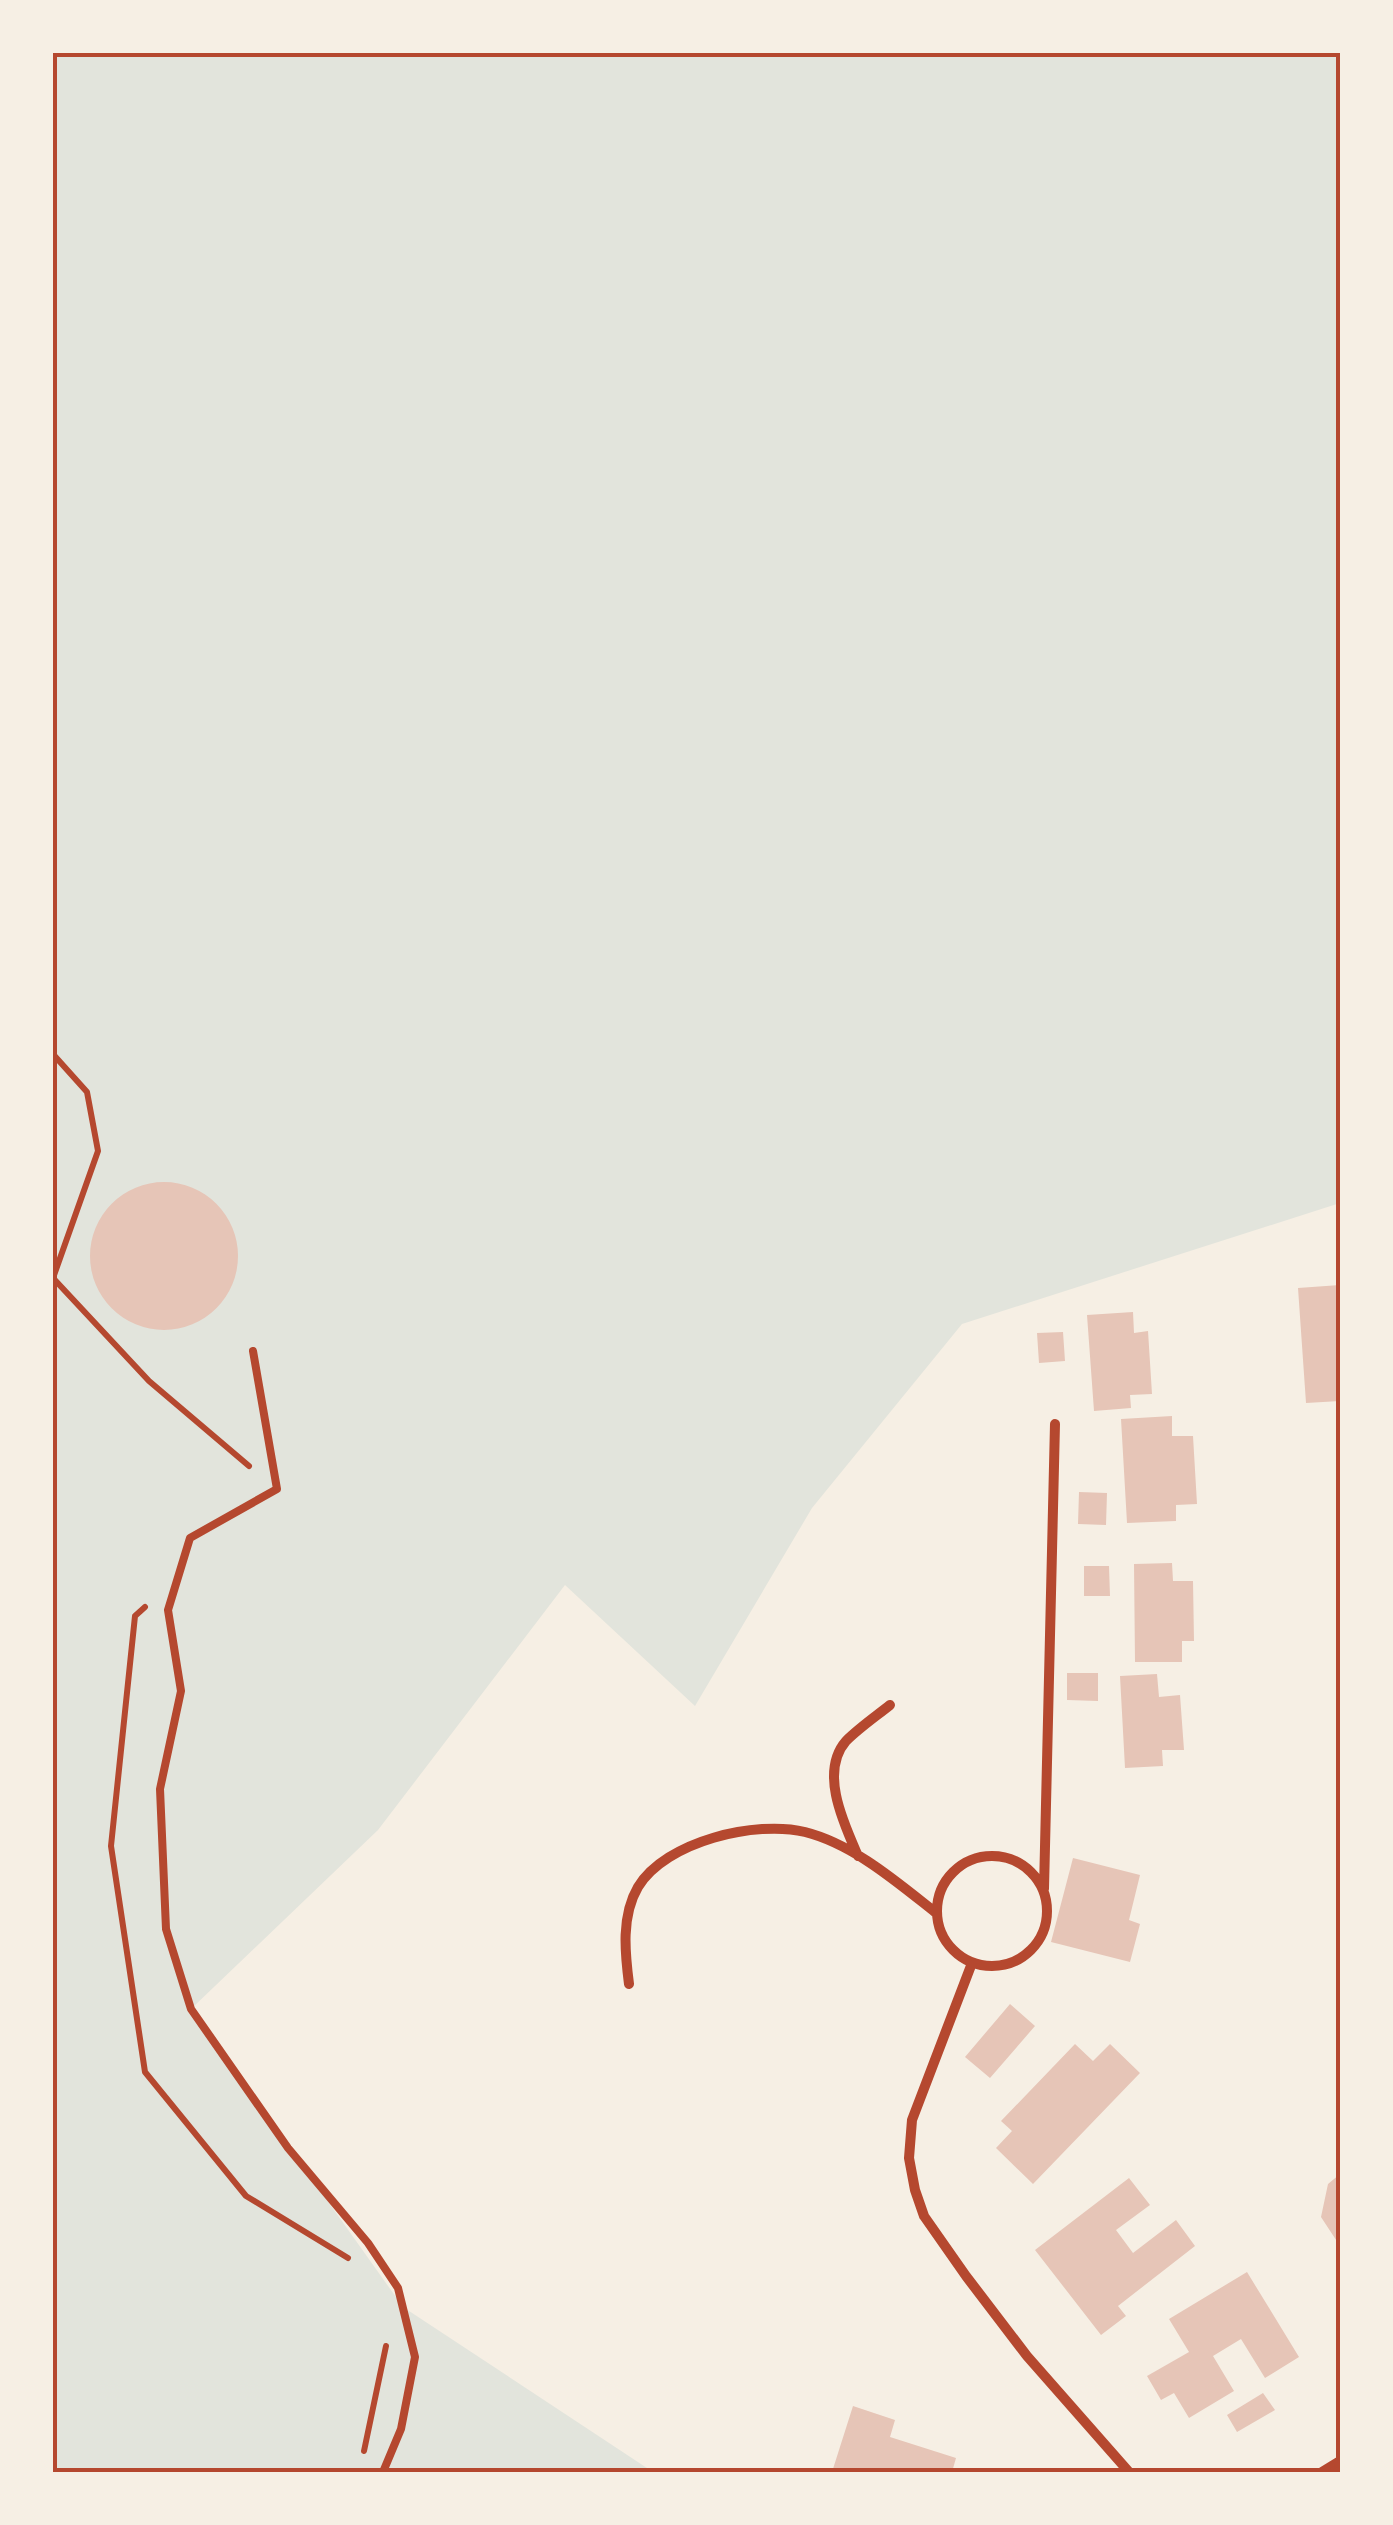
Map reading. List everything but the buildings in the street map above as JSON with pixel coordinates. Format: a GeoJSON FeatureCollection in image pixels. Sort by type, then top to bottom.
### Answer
{"type":"FeatureCollection","features":[{"type":"Feature","properties":{"kind":"street"},"geometry":{"type":"LineString","coordinates":[[629,1984],[626,1925],[638,1886],[666,1859],[695,1844],[756,1830],[808,1833],[859,1857],[935,1912],[946,1943],[972,1963],[998,1966],[1022,1958],[1040,1939],[1048,1915],[1044,1889],[1055,1424]]}},
{"type":"Feature","properties":{"kind":"street"},"geometry":{"type":"LineString","coordinates":[[859,1857],[838,1802],[834,1773],[837,1756],[845,1743],[890,1705]]}},
{"type":"Feature","properties":{"kind":"street"},"geometry":{"type":"LineString","coordinates":[[935,1912],[948,1876],[980,1856],[1018,1861],[1044,1889]]}},
{"type":"Feature","properties":{"kind":"street"},"geometry":{"type":"LineString","coordinates":[[972,1963],[912,2120],[909,2158],[915,2190],[924,2216],[976,2290],[1027,2356],[1129,2472]]}},
{"type":"Feature","properties":{"kind":"street"},"geometry":{"type":"LineString","coordinates":[[1322,2472],[1340,2462]]}},
{"type":"Feature","properties":{"kind":"lane"},"geometry":{"type":"LineString","coordinates":[[253,1351],[277,1490],[190,1538],[168,1610],[181,1691],[160,1789],[166,1929],[191,2009],[288,2148],[368,2244],[398,2288],[415,2357],[402,2429],[384,2472]]}},
{"type":"Feature","properties":{"kind":"shaded area"},"geometry":{"type":"Polygon","coordinates":[[[52,53],[1340,53],[1340,1203],[962,1324],[812,1508],[695,1706],[565,1585],[378,1830],[191,2009],[403,2307],[653,2472],[53,2472],[52,53]]]}}]}
